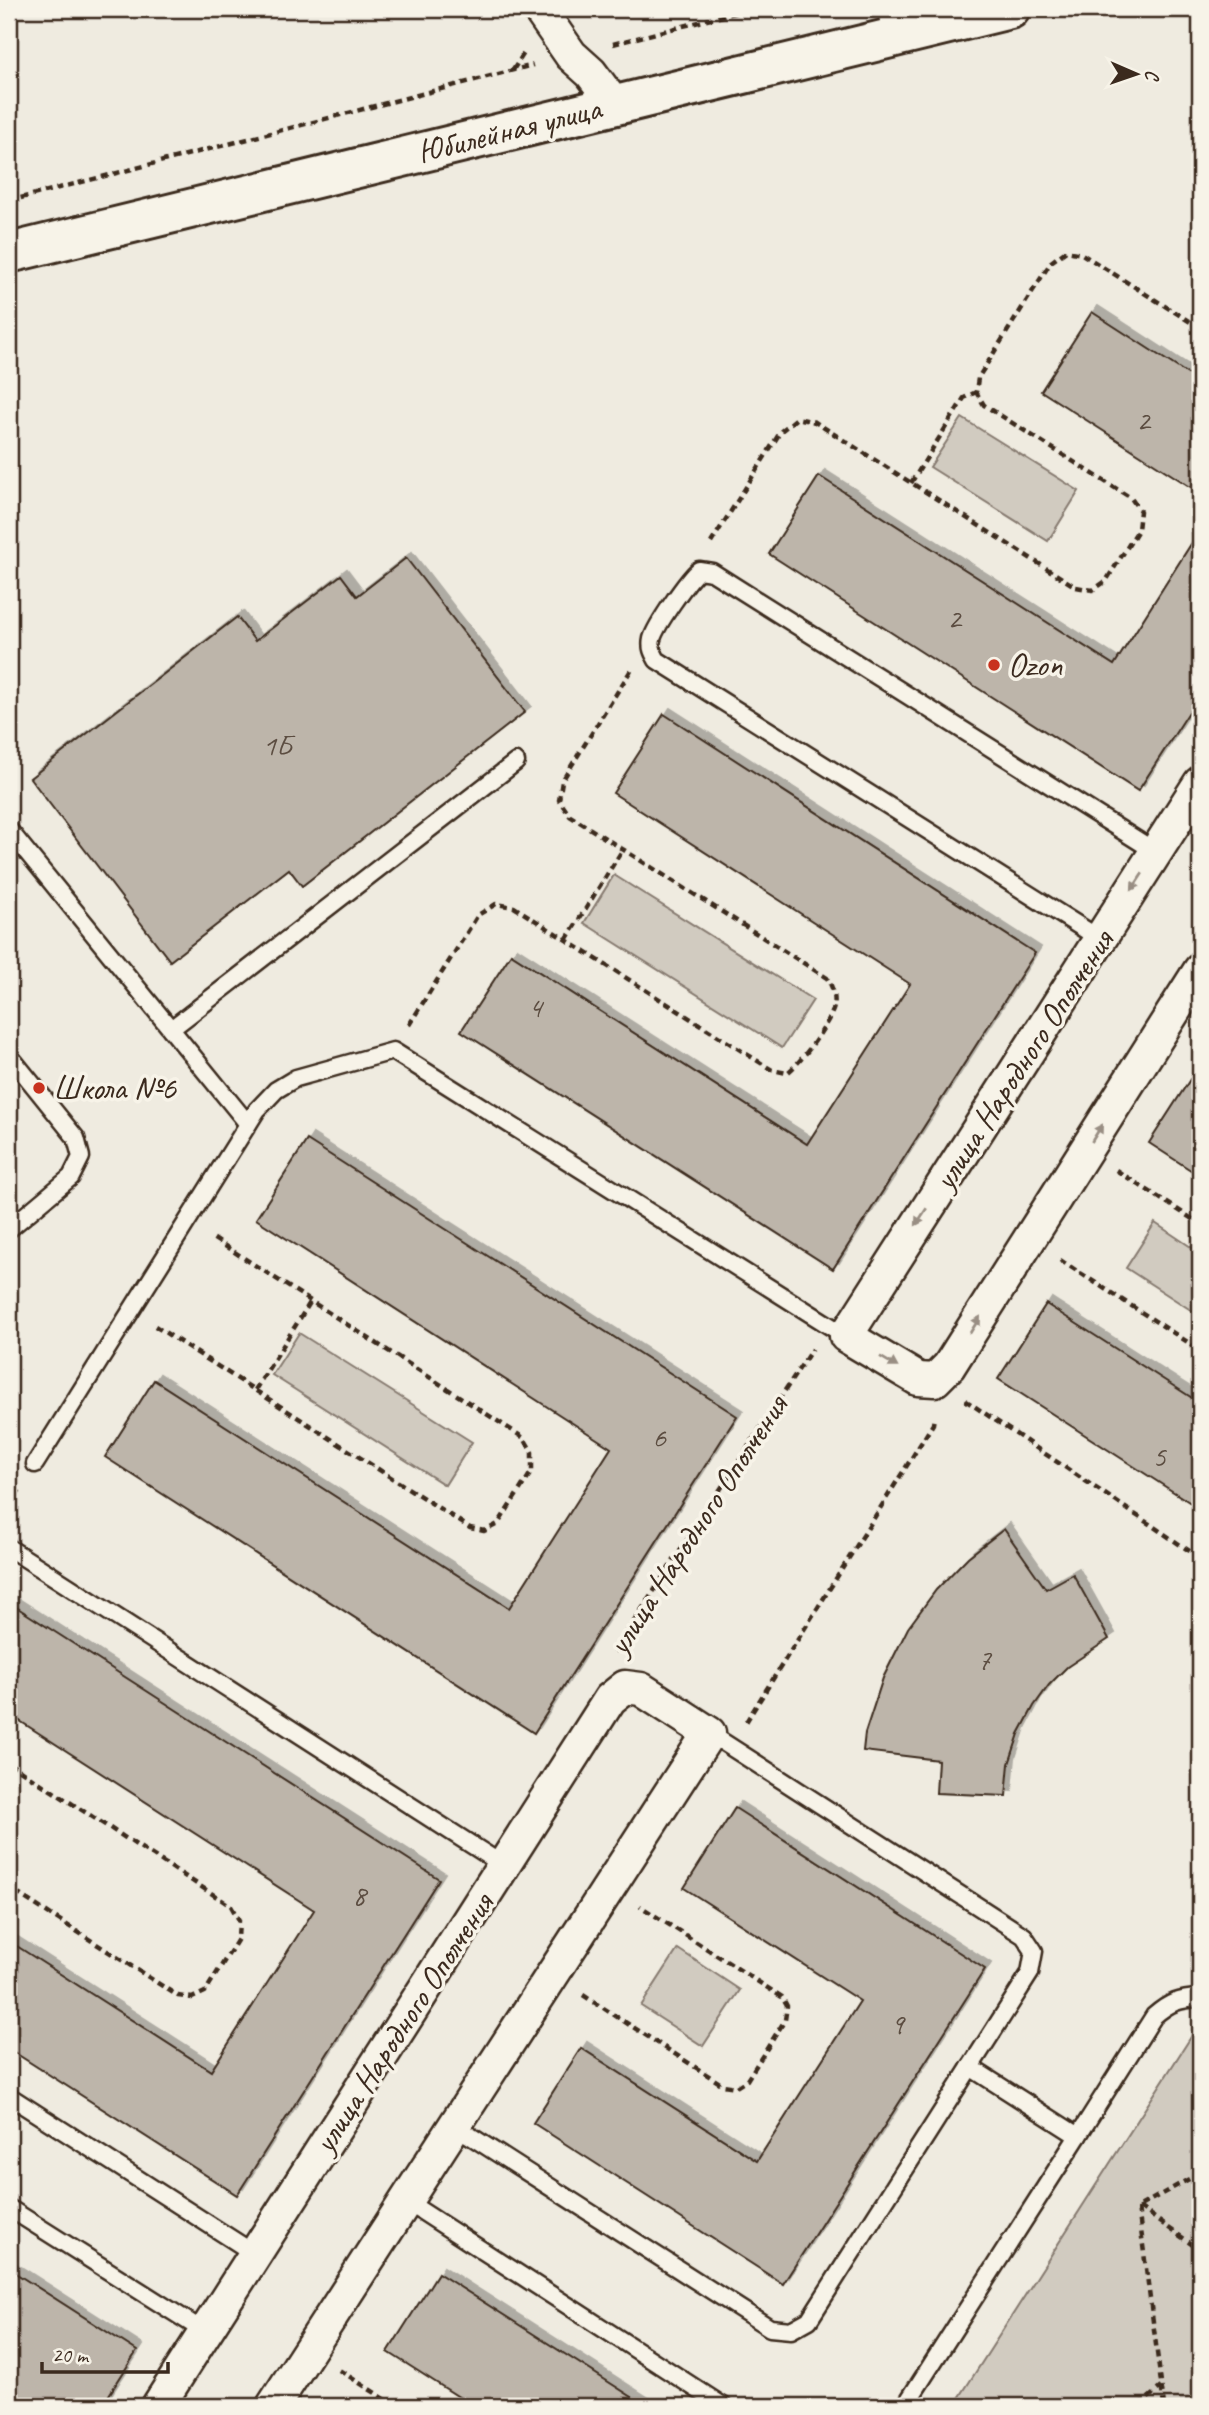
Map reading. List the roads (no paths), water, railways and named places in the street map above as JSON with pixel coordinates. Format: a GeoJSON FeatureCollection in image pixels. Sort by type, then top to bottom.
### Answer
{"type":"FeatureCollection","features":[{"type":"Feature","properties":{"kind":"main road","name":"Юбилейная улица"},"geometry":{"type":"LineString","coordinates":[[9,253],[614,104],[890,23],[1010,9]]}},
{"type":"Feature","properties":{"kind":"street"},"geometry":{"type":"LineString","coordinates":[[539,9],[571,55],[591,73],[614,104]]}},
{"type":"Feature","properties":{"kind":"street","name":"улица Народного Ополчения"},"geometry":{"type":"LineString","coordinates":[[837,1330],[1100,939],[1200,783]]}},
{"type":"Feature","properties":{"kind":"street"},"geometry":{"type":"LineString","coordinates":[[837,1330],[918,1379],[935,1380],[949,1366],[1086,1150],[1192,1001],[1200,970]]}},
{"type":"Feature","properties":{"kind":"street","name":"улица Народного Ополчения"},"geometry":{"type":"LineString","coordinates":[[158,2406],[610,1699],[625,1687],[641,1689],[720,1739]]}},
{"type":"Feature","properties":{"kind":"street"},"geometry":{"type":"LineString","coordinates":[[273,2406],[610,1886],[720,1739]]}},
{"type":"Feature","properties":{"kind":"lane"},"geometry":{"type":"LineString","coordinates":[[1100,939],[657,660],[651,650],[652,637],[690,577],[699,569],[712,572],[1156,852]]}},
{"type":"Feature","properties":{"kind":"lane"},"geometry":{"type":"LineString","coordinates":[[171,1029],[516,762]]}},
{"type":"Feature","properties":{"kind":"lane"},"geometry":{"type":"LineString","coordinates":[[9,830],[248,1124]]}},
{"type":"Feature","properties":{"kind":"lane"},"geometry":{"type":"LineString","coordinates":[[35,1464],[257,1110],[276,1090],[296,1078],[393,1051],[837,1330]]}},
{"type":"Feature","properties":{"kind":"lane"},"geometry":{"type":"LineString","coordinates":[[9,1055],[76,1138],[80,1157],[71,1177],[9,1229]]}},
{"type":"Feature","properties":{"kind":"lane"},"geometry":{"type":"LineString","coordinates":[[9,1548],[503,1865]]}},
{"type":"Feature","properties":{"kind":"lane"},"geometry":{"type":"LineString","coordinates":[[455,2126],[770,2328],[791,2330],[808,2320],[1030,1973],[1034,1951],[1024,1936],[720,1739]]}},
{"type":"Feature","properties":{"kind":"lane"},"geometry":{"type":"LineString","coordinates":[[905,2406],[1154,2016],[1169,2004],[1185,1998],[1200,1998]]}},
{"type":"Feature","properties":{"kind":"lane"},"geometry":{"type":"LineString","coordinates":[[970,2067],[1078,2136]]}},
{"type":"Feature","properties":{"kind":"lane"},"geometry":{"type":"LineString","coordinates":[[9,2096],[255,2254]]}},
{"type":"Feature","properties":{"kind":"lane"},"geometry":{"type":"LineString","coordinates":[[406,2201],[723,2406]]}},
{"type":"Feature","properties":{"kind":"lane"},"geometry":{"type":"LineString","coordinates":[[9,2208],[205,2332]]}},
{"type":"Feature","properties":{"kind":"place","name":"Ozon"},"geometry":{"type":"Point","coordinates":[994,665]}},
{"type":"Feature","properties":{"kind":"place","name":"Школа №6"},"geometry":{"type":"Point","coordinates":[39,1088]}}]}
